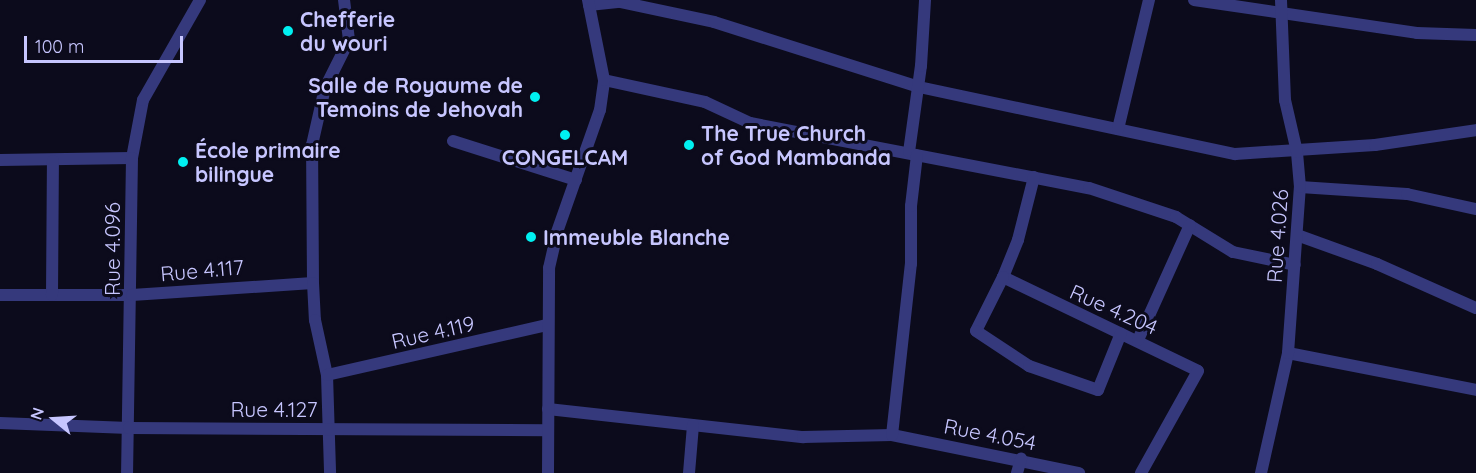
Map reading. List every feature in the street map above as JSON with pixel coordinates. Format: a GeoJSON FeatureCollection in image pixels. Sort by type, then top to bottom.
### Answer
{"type":"FeatureCollection","features":[{"type":"Feature","properties":{"kind":"street","name":"Rue 4.096"},"geometry":{"type":"LineString","coordinates":[[127,473],[132,296],[132,158],[143,100],[200,0]]}},
{"type":"Feature","properties":{"kind":"street"},"geometry":{"type":"LineString","coordinates":[[330,473],[331,428],[327,375],[315,320],[312,145],[325,88],[349,40],[344,0]]}},
{"type":"Feature","properties":{"kind":"street"},"geometry":{"type":"LineString","coordinates":[[892,435],[911,264],[913,153],[925,0]]}},
{"type":"Feature","properties":{"kind":"street"},"geometry":{"type":"LineString","coordinates":[[1118,129],[1149,0]]}},
{"type":"Feature","properties":{"kind":"street"},"geometry":{"type":"LineString","coordinates":[[1194,0],[1417,33],[1476,35]]}},
{"type":"Feature","properties":{"kind":"street","name":"Rue 4.026"},"geometry":{"type":"LineString","coordinates":[[1262,473],[1288,353],[1300,188],[1298,152],[1286,100],[1281,0]]}},
{"type":"Feature","properties":{"kind":"street"},"geometry":{"type":"LineString","coordinates":[[548,473],[549,268],[600,110],[604,80],[589,2],[620,2],[714,22],[919,87],[1235,154],[1298,152],[1476,130]]}},
{"type":"Feature","properties":{"kind":"street"},"geometry":{"type":"LineString","coordinates":[[604,80],[705,102],[750,123],[1089,188],[1190,225],[1233,252],[1295,265]]}},
{"type":"Feature","properties":{"kind":"street"},"geometry":{"type":"LineString","coordinates":[[453,141],[576,180]]}},
{"type":"Feature","properties":{"kind":"street"},"geometry":{"type":"LineString","coordinates":[[0,160],[53,161],[132,158]]}},
{"type":"Feature","properties":{"kind":"street"},"geometry":{"type":"LineString","coordinates":[[52,295],[53,161]]}},
{"type":"Feature","properties":{"kind":"street"},"geometry":{"type":"LineString","coordinates":[[1034,177],[1018,240],[1003,277],[977,322],[976,331],[1029,366],[1098,390],[1120,333]]}},
{"type":"Feature","properties":{"kind":"street"},"geometry":{"type":"LineString","coordinates":[[1300,188],[1407,194],[1476,209]]}},
{"type":"Feature","properties":{"kind":"street"},"geometry":{"type":"LineString","coordinates":[[1138,340],[1190,225]]}},
{"type":"Feature","properties":{"kind":"street"},"geometry":{"type":"LineString","coordinates":[[1297,235],[1377,264],[1476,308]]}},
{"type":"Feature","properties":{"kind":"street","name":"Rue 4.204"},"geometry":{"type":"LineString","coordinates":[[1003,277],[1138,340],[1198,371],[1141,473]]}},
{"type":"Feature","properties":{"kind":"street","name":"Rue 4.117"},"geometry":{"type":"LineString","coordinates":[[0,295],[132,296],[314,282]]}},
{"type":"Feature","properties":{"kind":"street","name":"Rue 4.119"},"geometry":{"type":"LineString","coordinates":[[327,375],[547,325]]}},
{"type":"Feature","properties":{"kind":"street"},"geometry":{"type":"LineString","coordinates":[[1288,353],[1476,390]]}},
{"type":"Feature","properties":{"kind":"street","name":"Rue 4.054"},"geometry":{"type":"LineString","coordinates":[[548,410],[803,436],[892,435],[1021,459],[1079,473]]}},
{"type":"Feature","properties":{"kind":"street","name":"Rue 4.127"},"geometry":{"type":"LineString","coordinates":[[0,423],[129,428],[547,430]]}},
{"type":"Feature","properties":{"kind":"street"},"geometry":{"type":"LineString","coordinates":[[689,473],[693,425]]}},
{"type":"Feature","properties":{"kind":"street"},"geometry":{"type":"LineString","coordinates":[[1017,473],[1021,459]]}},
{"type":"Feature","properties":{"kind":"place","name":"Chefferie du wouri"},"geometry":{"type":"Point","coordinates":[288,31]}},
{"type":"Feature","properties":{"kind":"place","name":"Salle de Royaume de Temoins de Jehovah"},"geometry":{"type":"Point","coordinates":[535,97]}},
{"type":"Feature","properties":{"kind":"place","name":"CONGELCAM"},"geometry":{"type":"Point","coordinates":[565,135]}},
{"type":"Feature","properties":{"kind":"place","name":"The True Church of God Mambanda"},"geometry":{"type":"Point","coordinates":[689,145]}},
{"type":"Feature","properties":{"kind":"place","name":"École primaire bilingue"},"geometry":{"type":"Point","coordinates":[183,162]}},
{"type":"Feature","properties":{"kind":"place","name":"Immeuble Blanche"},"geometry":{"type":"Point","coordinates":[531,237]}}]}
